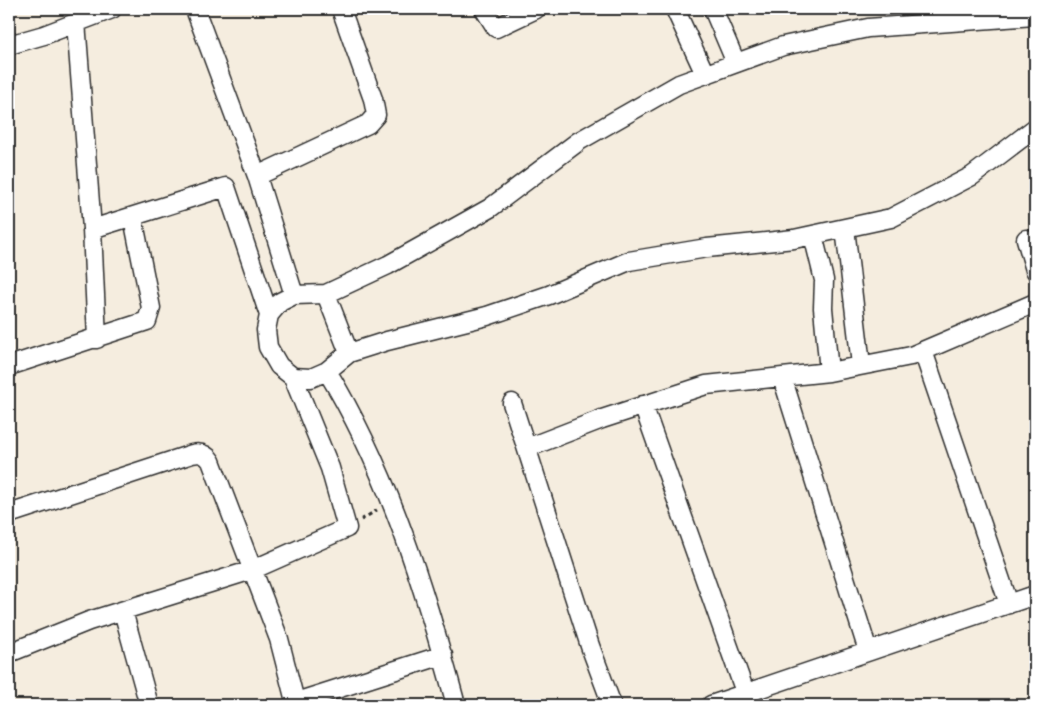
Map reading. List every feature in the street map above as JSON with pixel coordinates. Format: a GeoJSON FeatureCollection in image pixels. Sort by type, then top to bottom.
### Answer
{"type":"FeatureCollection","features":[{"type":"Feature","properties":{"kind":"street"},"geometry":{"type":"LineString","coordinates":[[9,45],[112,9]]}},
{"type":"Feature","properties":{"kind":"street"},"geometry":{"type":"LineString","coordinates":[[194,9],[257,176],[294,295]]}},
{"type":"Feature","properties":{"kind":"street"},"geometry":{"type":"LineString","coordinates":[[257,176],[368,124],[376,115],[374,99],[341,9]]}},
{"type":"Feature","properties":{"kind":"street"},"geometry":{"type":"LineString","coordinates":[[484,9],[496,28],[536,9]]}},
{"type":"Feature","properties":{"kind":"street"},"geometry":{"type":"LineString","coordinates":[[675,9],[706,74]]}},
{"type":"Feature","properties":{"kind":"street"},"geometry":{"type":"LineString","coordinates":[[713,9],[736,63]]}},
{"type":"Feature","properties":{"kind":"street"},"geometry":{"type":"LineString","coordinates":[[9,653],[89,621],[252,570],[347,528],[330,468],[293,378],[278,366],[268,347],[266,330],[269,315],[280,302],[294,295],[326,294],[388,265],[490,208],[579,141],[678,84],[783,46],[868,28],[1035,16]]}},
{"type":"Feature","properties":{"kind":"street"},"geometry":{"type":"LineString","coordinates":[[76,22],[92,229],[97,339]]}},
{"type":"Feature","properties":{"kind":"street"},"geometry":{"type":"LineString","coordinates":[[293,378],[311,378],[326,371],[350,353],[387,341],[487,316],[549,295],[629,261],[813,235],[891,218],[972,176],[1035,128]]}},
{"type":"Feature","properties":{"kind":"street"},"geometry":{"type":"LineString","coordinates":[[92,229],[226,188],[269,315]]}},
{"type":"Feature","properties":{"kind":"street"},"geometry":{"type":"LineString","coordinates":[[9,366],[142,325],[151,315],[133,218]]}},
{"type":"Feature","properties":{"kind":"street"},"geometry":{"type":"LineString","coordinates":[[845,228],[861,365]]}},
{"type":"Feature","properties":{"kind":"street"},"geometry":{"type":"LineString","coordinates":[[813,235],[824,280],[824,315],[829,372]]}},
{"type":"Feature","properties":{"kind":"street"},"geometry":{"type":"LineString","coordinates":[[1026,239],[1035,270]]}},
{"type":"Feature","properties":{"kind":"street"},"geometry":{"type":"LineString","coordinates":[[326,294],[350,353]]}},
{"type":"Feature","properties":{"kind":"street"},"geometry":{"type":"LineString","coordinates":[[527,448],[643,405],[706,385],[829,372],[911,356],[1035,303]]}},
{"type":"Feature","properties":{"kind":"street"},"geometry":{"type":"LineString","coordinates":[[923,351],[1009,604]]}},
{"type":"Feature","properties":{"kind":"street"},"geometry":{"type":"LineString","coordinates":[[326,371],[365,440],[391,502],[430,607],[456,705]]}},
{"type":"Feature","properties":{"kind":"street"},"geometry":{"type":"LineString","coordinates":[[782,377],[868,651]]}},
{"type":"Feature","properties":{"kind":"street"},"geometry":{"type":"LineString","coordinates":[[512,403],[590,646],[612,705]]}},
{"type":"Feature","properties":{"kind":"street"},"geometry":{"type":"LineString","coordinates":[[643,405],[745,692]]}},
{"type":"Feature","properties":{"kind":"street"},"geometry":{"type":"LineString","coordinates":[[9,514],[199,452],[206,455],[211,461],[279,639],[296,704],[442,655]]}},
{"type":"Feature","properties":{"kind":"street"},"geometry":{"type":"LineString","coordinates":[[711,705],[1035,595]]}},
{"type":"Feature","properties":{"kind":"street"},"geometry":{"type":"LineString","coordinates":[[123,611],[149,705]]}},
{"type":"Feature","properties":{"kind":"path"},"geometry":{"type":"LineString","coordinates":[[347,528],[391,502]]}}]}
